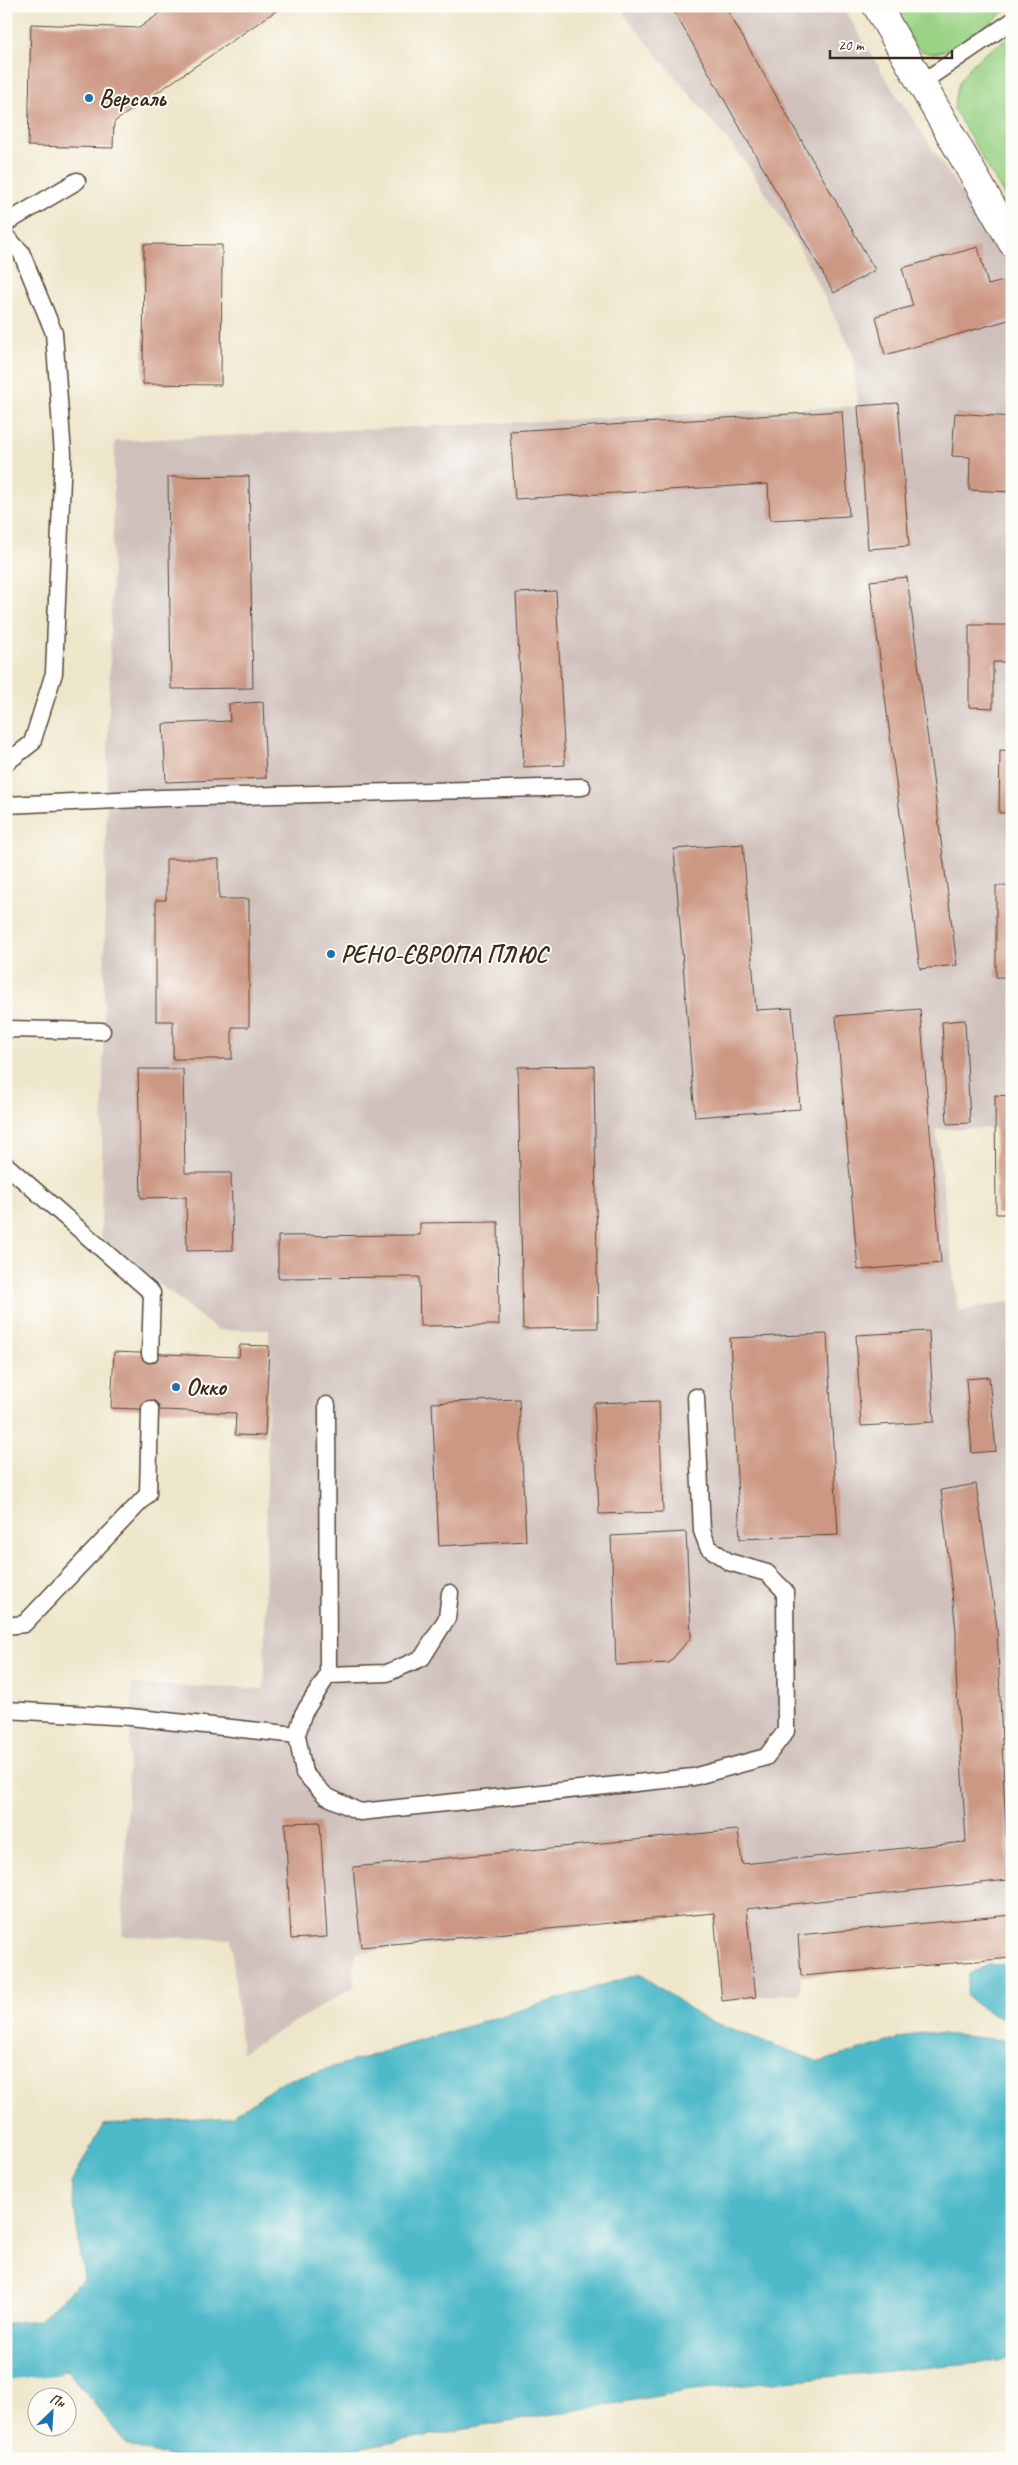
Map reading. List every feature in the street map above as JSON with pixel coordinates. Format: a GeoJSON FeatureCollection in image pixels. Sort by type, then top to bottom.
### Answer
{"type":"FeatureCollection","features":[{"type":"Feature","properties":{"kind":"street"},"geometry":{"type":"LineString","coordinates":[[877,6],[1012,242]]}},
{"type":"Feature","properties":{"kind":"lane"},"geometry":{"type":"LineString","coordinates":[[921,83],[1012,22]]}},
{"type":"Feature","properties":{"kind":"lane"},"geometry":{"type":"LineString","coordinates":[[6,224],[77,181]]}},
{"type":"Feature","properties":{"kind":"lane"},"geometry":{"type":"LineString","coordinates":[[6,237],[21,252],[54,333],[63,454],[54,673],[32,743],[6,763]]}},
{"type":"Feature","properties":{"kind":"lane"},"geometry":{"type":"LineString","coordinates":[[6,806],[162,798],[582,787]]}},
{"type":"Feature","properties":{"kind":"lane"},"geometry":{"type":"LineString","coordinates":[[6,1029],[102,1031]]}},
{"type":"Feature","properties":{"kind":"lane"},"geometry":{"type":"LineString","coordinates":[[6,1165],[152,1292],[150,1354]]}},
{"type":"Feature","properties":{"kind":"lane"},"geometry":{"type":"LineString","coordinates":[[327,1405],[328,1674],[303,1714],[297,1736],[304,1773],[326,1796],[360,1812],[693,1777],[766,1757],[786,1731],[785,1591],[767,1573],[729,1562],[708,1547],[702,1531],[696,1397]]}},
{"type":"Feature","properties":{"kind":"lane"},"geometry":{"type":"LineString","coordinates":[[6,1626],[24,1624],[148,1494],[150,1409]]}},
{"type":"Feature","properties":{"kind":"lane"},"geometry":{"type":"LineString","coordinates":[[328,1674],[387,1673],[422,1658],[447,1618],[450,1593]]}},
{"type":"Feature","properties":{"kind":"lane"},"geometry":{"type":"LineString","coordinates":[[6,1710],[130,1717],[297,1736]]}},
{"type":"Feature","properties":{"kind":"shaded area"},"geometry":{"type":"Polygon","coordinates":[[[633,6],[842,6],[883,74],[1012,269],[1012,1096],[995,1096],[995,1128],[936,1129],[958,1311],[1012,1301],[1012,1958],[801,1976],[800,1993],[722,2001],[714,1913],[355,1953],[354,1987],[242,2053],[231,1939],[122,1936],[132,1684],[264,1689],[269,1330],[217,1330],[101,1237],[106,829],[115,441],[858,406],[853,353],[797,243],[747,164],[623,13],[633,6]]]}},
{"type":"Feature","properties":{"kind":"green space"},"geometry":{"type":"Polygon","coordinates":[[[893,6],[1012,6],[955,46],[931,53],[922,51],[917,47],[905,30],[893,6]]]}},
{"type":"Feature","properties":{"kind":"green space"},"geometry":{"type":"Polygon","coordinates":[[[1012,36],[1012,209],[954,109],[959,84],[972,65],[980,57],[1012,36]]]}},
{"type":"Feature","properties":{"kind":"water"},"geometry":{"type":"Polygon","coordinates":[[[1012,1964],[1012,2020],[987,2011],[966,1996],[969,1974],[988,1965],[1012,1964]]]}},
{"type":"Feature","properties":{"kind":"water"},"geometry":{"type":"Polygon","coordinates":[[[640,1974],[703,2018],[819,2062],[922,2032],[1012,2041],[1012,2359],[693,2390],[292,2459],[175,2459],[127,2445],[67,2370],[6,2373],[6,2323],[39,2320],[84,2279],[71,2183],[103,2125],[232,2117],[280,2083],[640,1974]]]}},
{"type":"Feature","properties":{"kind":"building","name":"Версаль"},"geometry":{"type":"Polygon","coordinates":[[[170,6],[283,6],[114,122],[113,148],[28,146],[31,24],[139,28],[170,6]]]}},
{"type":"Feature","properties":{"kind":"building"},"geometry":{"type":"Polygon","coordinates":[[[671,6],[725,6],[875,270],[834,293],[671,6]]]}},
{"type":"Feature","properties":{"kind":"building"},"geometry":{"type":"Polygon","coordinates":[[[144,244],[222,245],[221,385],[143,384],[144,244]]]}},
{"type":"Feature","properties":{"kind":"building"},"geometry":{"type":"Polygon","coordinates":[[[978,247],[988,285],[1008,280],[1012,294],[1012,319],[885,355],[876,316],[913,306],[902,268],[978,247]]]}},
{"type":"Feature","properties":{"kind":"building"},"geometry":{"type":"Polygon","coordinates":[[[898,403],[909,546],[868,549],[858,406],[898,403]]]}},
{"type":"Feature","properties":{"kind":"building"},"geometry":{"type":"Polygon","coordinates":[[[842,411],[849,516],[770,520],[768,484],[515,499],[510,431],[842,411]]]}},
{"type":"Feature","properties":{"kind":"building"},"geometry":{"type":"Polygon","coordinates":[[[955,413],[1012,417],[1012,492],[969,490],[970,457],[952,456],[955,413]]]}},
{"type":"Feature","properties":{"kind":"building"},"geometry":{"type":"Polygon","coordinates":[[[249,476],[253,688],[171,689],[168,477],[249,476]]]}},
{"type":"Feature","properties":{"kind":"building"},"geometry":{"type":"Polygon","coordinates":[[[907,577],[957,965],[920,969],[870,581],[907,577]]]}},
{"type":"Feature","properties":{"kind":"building"},"geometry":{"type":"Polygon","coordinates":[[[556,591],[565,765],[524,767],[516,593],[556,591]]]}},
{"type":"Feature","properties":{"kind":"building"},"geometry":{"type":"Polygon","coordinates":[[[969,625],[1012,625],[1012,662],[993,662],[993,708],[969,707],[969,625]]]}},
{"type":"Feature","properties":{"kind":"building"},"geometry":{"type":"Polygon","coordinates":[[[263,702],[266,778],[166,782],[163,724],[230,721],[229,704],[263,702]]]}},
{"type":"Feature","properties":{"kind":"building"},"geometry":{"type":"Polygon","coordinates":[[[1000,750],[1012,751],[1012,813],[999,813],[1000,750]]]}},
{"type":"Feature","properties":{"kind":"building"},"geometry":{"type":"Polygon","coordinates":[[[743,844],[756,1010],[792,1008],[800,1109],[695,1117],[674,849],[743,844]]]}},
{"type":"Feature","properties":{"kind":"building"},"geometry":{"type":"Polygon","coordinates":[[[166,859],[219,859],[219,899],[249,899],[249,1027],[232,1027],[232,1059],[173,1059],[173,1021],[156,1021],[156,900],[166,900],[166,859]]]}},
{"type":"Feature","properties":{"kind":"building"},"geometry":{"type":"Polygon","coordinates":[[[996,886],[1012,886],[1012,977],[996,977],[996,886]]]}},
{"type":"Feature","properties":{"kind":"building"},"geometry":{"type":"Polygon","coordinates":[[[920,1009],[941,1263],[858,1270],[836,1016],[920,1009]]]}},
{"type":"Feature","properties":{"kind":"building"},"geometry":{"type":"Polygon","coordinates":[[[965,1020],[970,1123],[947,1124],[942,1022],[965,1020]]]}},
{"type":"Feature","properties":{"kind":"building"},"geometry":{"type":"Polygon","coordinates":[[[594,1066],[598,1328],[523,1329],[518,1067],[594,1066]]]}},
{"type":"Feature","properties":{"kind":"building"},"geometry":{"type":"Polygon","coordinates":[[[138,1069],[183,1069],[185,1173],[231,1173],[233,1250],[187,1251],[186,1197],[141,1198],[138,1069]]]}},
{"type":"Feature","properties":{"kind":"building"},"geometry":{"type":"Polygon","coordinates":[[[995,1095],[1012,1096],[1012,1214],[996,1214],[995,1095]]]}},
{"type":"Feature","properties":{"kind":"building"},"geometry":{"type":"Polygon","coordinates":[[[498,1222],[499,1325],[420,1326],[419,1277],[278,1278],[278,1236],[420,1235],[420,1223],[498,1222]]]}},
{"type":"Feature","properties":{"kind":"building"},"geometry":{"type":"Polygon","coordinates":[[[929,1331],[934,1422],[861,1426],[856,1335],[929,1331]]]}},
{"type":"Feature","properties":{"kind":"building"},"geometry":{"type":"Polygon","coordinates":[[[827,1334],[838,1535],[740,1539],[730,1338],[827,1334]]]}},
{"type":"Feature","properties":{"kind":"building"},"geometry":{"type":"Polygon","coordinates":[[[240,1345],[269,1346],[265,1436],[235,1435],[236,1413],[111,1408],[114,1352],[239,1357],[240,1345]]]}},
{"type":"Feature","properties":{"kind":"building"},"geometry":{"type":"Polygon","coordinates":[[[989,1377],[996,1451],[972,1453],[966,1379],[989,1377]]]}},
{"type":"Feature","properties":{"kind":"building"},"geometry":{"type":"Polygon","coordinates":[[[519,1399],[526,1541],[439,1546],[432,1403],[519,1399]]]}},
{"type":"Feature","properties":{"kind":"building"},"geometry":{"type":"Polygon","coordinates":[[[659,1401],[663,1512],[599,1514],[594,1403],[659,1401]]]}},
{"type":"Feature","properties":{"kind":"building"},"geometry":{"type":"Polygon","coordinates":[[[976,1484],[997,1627],[1008,1880],[746,1909],[756,1997],[722,2001],[714,1913],[361,1947],[353,1867],[738,1830],[742,1864],[966,1842],[956,1674],[956,1630],[941,1490],[976,1484]]]}},
{"type":"Feature","properties":{"kind":"building"},"geometry":{"type":"Polygon","coordinates":[[[686,1532],[691,1637],[669,1663],[616,1665],[611,1536],[686,1532]]]}},
{"type":"Feature","properties":{"kind":"building"},"geometry":{"type":"Polygon","coordinates":[[[320,1822],[327,1937],[291,1939],[285,1823],[320,1822]]]}},
{"type":"Feature","properties":{"kind":"building"},"geometry":{"type":"Polygon","coordinates":[[[1012,1915],[1012,1958],[801,1976],[798,1935],[1012,1915]]]}},
{"type":"Feature","properties":{"kind":"waterway"},"geometry":{"type":"LineString","coordinates":[[6,2375],[56,2369]]}},
{"type":"Feature","properties":{"kind":"place","name":"Версаль"},"geometry":{"type":"Point","coordinates":[89,98]}},
{"type":"Feature","properties":{"kind":"place","name":"РЕНО-ЄВРОПА ПЛЮС"},"geometry":{"type":"Point","coordinates":[331,954]}},
{"type":"Feature","properties":{"kind":"place","name":"Окко"},"geometry":{"type":"Point","coordinates":[176,1387]}}]}
